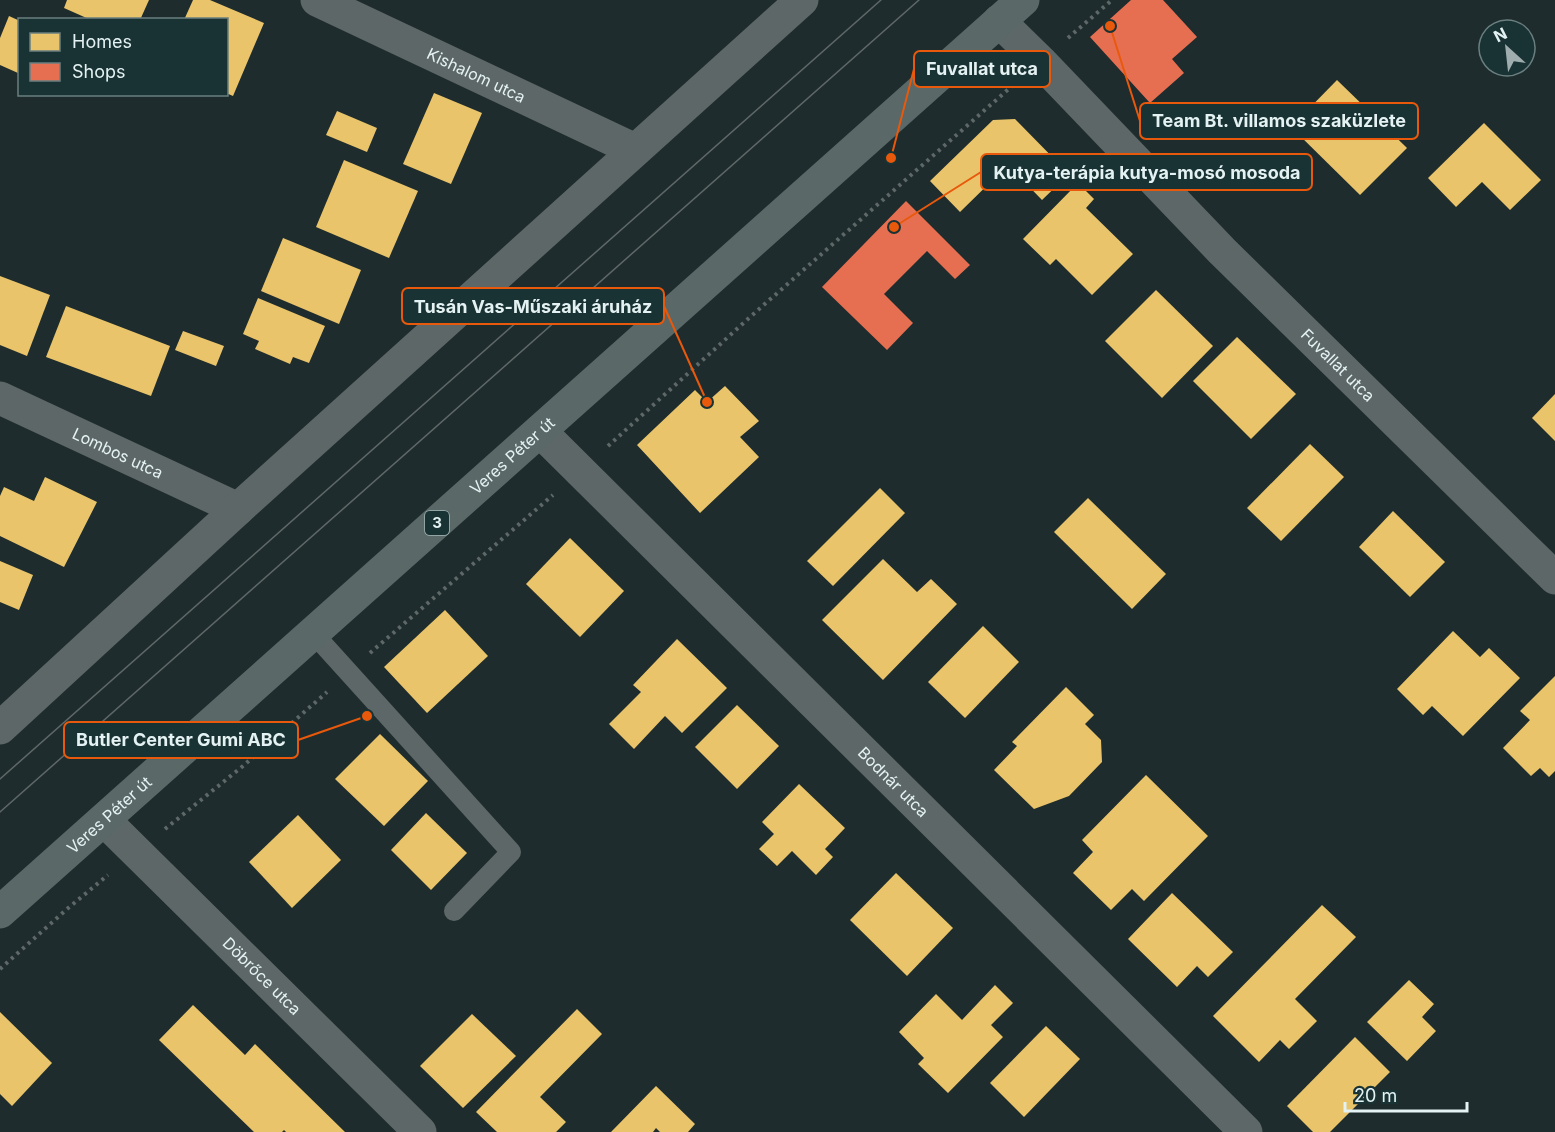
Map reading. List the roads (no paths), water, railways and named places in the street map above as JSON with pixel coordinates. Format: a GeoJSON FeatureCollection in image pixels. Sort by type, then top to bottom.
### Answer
{"type":"FeatureCollection","features":[{"type":"Feature","properties":{"kind":"main road","name":"Veres Péter út"},"geometry":{"type":"LineString","coordinates":[[0,912],[1011,10]]}},
{"type":"Feature","properties":{"kind":"street","name":"Kishalom utca"},"geometry":{"type":"LineString","coordinates":[[317,0],[635,150]]}},
{"type":"Feature","properties":{"kind":"street"},"geometry":{"type":"LineString","coordinates":[[0,728],[238,509],[802,0]]}},
{"type":"Feature","properties":{"kind":"street","name":"Fuvallat utca"},"geometry":{"type":"LineString","coordinates":[[1011,10],[1040,61],[1222,251],[1555,578]]}},
{"type":"Feature","properties":{"kind":"street","name":"Lombos utca"},"geometry":{"type":"LineString","coordinates":[[0,398],[238,509]]}},
{"type":"Feature","properties":{"kind":"street","name":"Bodnár utca"},"geometry":{"type":"LineString","coordinates":[[540,431],[1246,1132]]}},
{"type":"Feature","properties":{"kind":"street","name":"Döbrőce utca"},"geometry":{"type":"LineString","coordinates":[[104,820],[420,1132]]}},
{"type":"Feature","properties":{"kind":"lane"},"geometry":{"type":"LineString","coordinates":[[313,633],[512,852],[454,911]]}},
{"type":"Feature","properties":{"kind":"tram line"},"geometry":{"type":"LineString","coordinates":[[0,779],[881,0]]}},
{"type":"Feature","properties":{"kind":"tram line"},"geometry":{"type":"LineString","coordinates":[[0,812],[919,0]]}},
{"type":"Feature","properties":{"kind":"place","name":"Team Bt. villamos szaküzlete"},"geometry":{"type":"Point","coordinates":[1110,26]}},
{"type":"Feature","properties":{"kind":"place","name":"Fuvallat utca"},"geometry":{"type":"Point","coordinates":[891,158]}},
{"type":"Feature","properties":{"kind":"place","name":"Kutya-terápia kutya-mosó mosoda"},"geometry":{"type":"Point","coordinates":[894,227]}},
{"type":"Feature","properties":{"kind":"place","name":"Tusán Vas-Műszaki áruház"},"geometry":{"type":"Point","coordinates":[707,402]}},
{"type":"Feature","properties":{"kind":"place","name":"Butler Center Gumi ABC"},"geometry":{"type":"Point","coordinates":[367,716]}}]}
